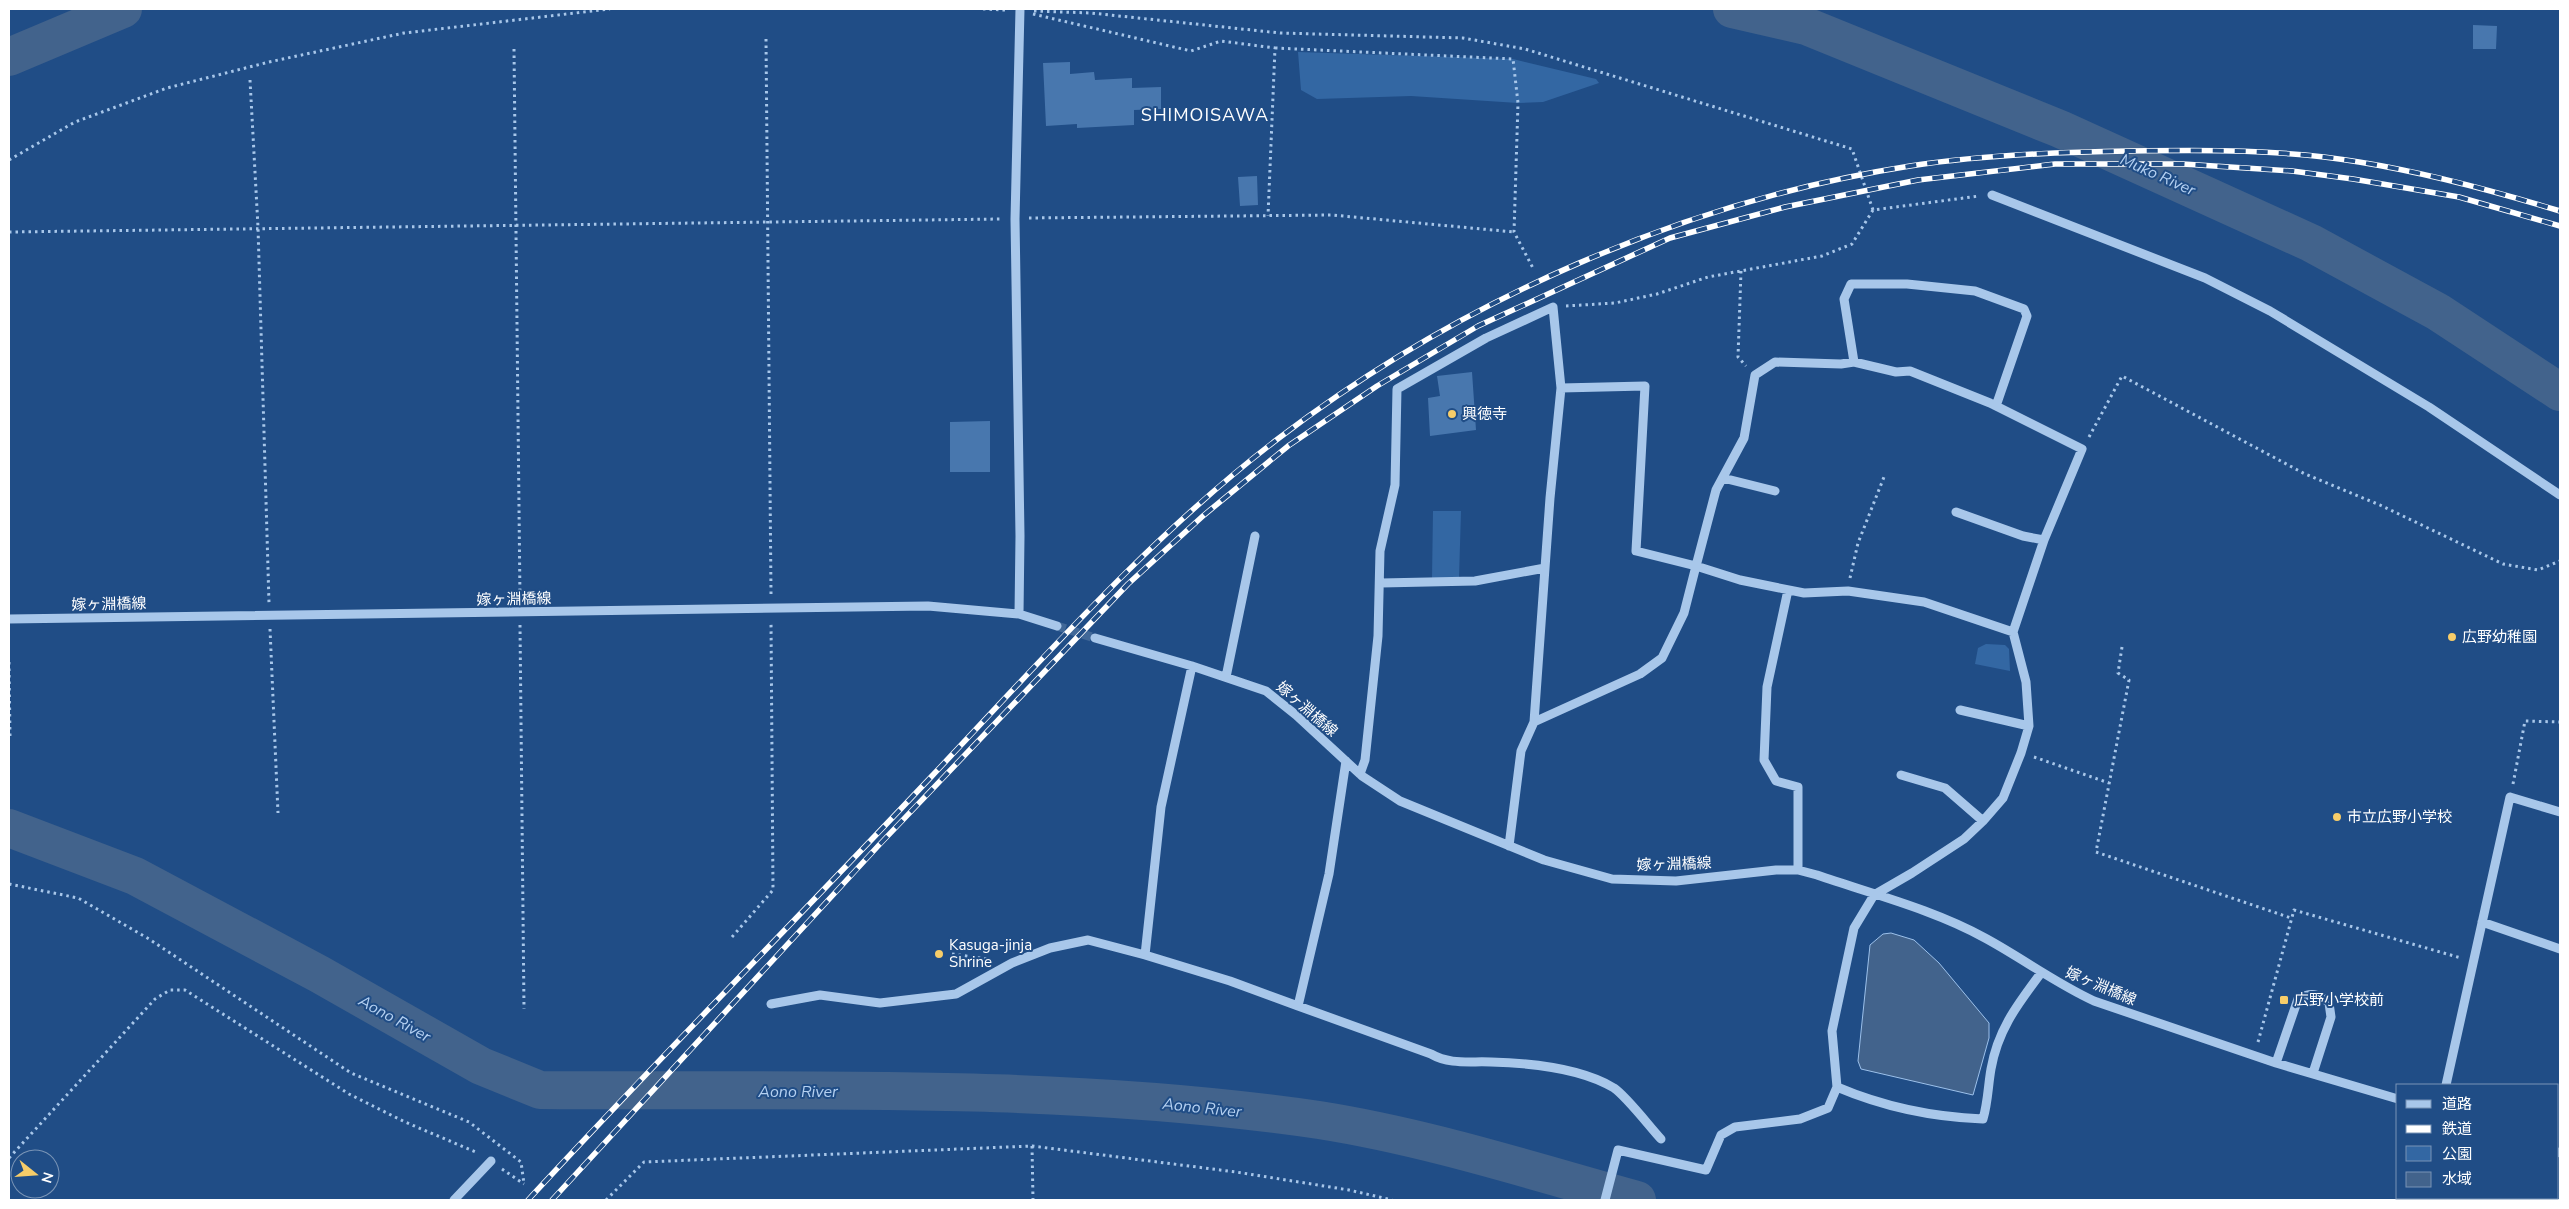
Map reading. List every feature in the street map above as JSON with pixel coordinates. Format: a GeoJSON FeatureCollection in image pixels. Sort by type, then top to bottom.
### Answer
{"type":"FeatureCollection","features":[{"type":"Feature","properties":{"kind":"street"},"geometry":{"type":"LineString","coordinates":[[1019,614],[1020,536],[1015,219],[1020,10]]}},
{"type":"Feature","properties":{"kind":"street"},"geometry":{"type":"LineString","coordinates":[[1992,195],[2205,278],[2270,311],[2428,407],[2560,495]]}},
{"type":"Feature","properties":{"kind":"street"},"geometry":{"type":"LineString","coordinates":[[1854,362],[1844,299],[1852,284],[1907,284],[1975,291],[2024,309],[2028,316],[1996,406]]}},
{"type":"Feature","properties":{"kind":"street"},"geometry":{"type":"LineString","coordinates":[[1360,774],[1367,741],[1381,583],[1380,551],[1395,485],[1397,388],[1486,338],[1553,307],[1561,388],[1534,722],[1521,751],[1509,846]]}},
{"type":"Feature","properties":{"kind":"street"},"geometry":{"type":"LineString","coordinates":[[1534,722],[1640,674],[1662,658],[1684,612],[1716,490],[1744,438],[1755,375],[1775,362],[1841,364],[1854,362],[1896,372],[1910,371],[1996,406],[2082,449],[2044,540],[2013,632],[2026,682],[2029,726],[2021,753],[2003,798],[1983,821],[1964,839],[1874,895],[1854,928],[1832,1031],[1837,1087],[1828,1108],[1800,1119],[1735,1127],[1721,1135],[1706,1170],[1618,1150],[1605,1200]]}},
{"type":"Feature","properties":{"kind":"street"},"geometry":{"type":"LineString","coordinates":[[1561,388],[1645,386],[1636,551],[1696,566],[1740,580],[1804,593],[1848,591],[1924,602],[2013,632]]}},
{"type":"Feature","properties":{"kind":"street"},"geometry":{"type":"LineString","coordinates":[[1723,478],[1775,491]]}},
{"type":"Feature","properties":{"kind":"street"},"geometry":{"type":"LineString","coordinates":[[1956,512],[2023,536],[2044,540]]}},
{"type":"Feature","properties":{"kind":"street"},"geometry":{"type":"LineString","coordinates":[[1226,677],[1255,536]]}},
{"type":"Feature","properties":{"kind":"street"},"geometry":{"type":"LineString","coordinates":[[1381,583],[1425,584],[1475,581],[1545,568]]}},
{"type":"Feature","properties":{"kind":"street"},"geometry":{"type":"LineString","coordinates":[[1788,590],[1767,687],[1764,760],[1776,781],[1798,787],[1798,870]]}},
{"type":"Feature","properties":{"kind":"street","name":"嫁ヶ淵橋線"},"geometry":{"type":"LineString","coordinates":[[9,619],[928,606],[1019,614],[1057,626]]}},
{"type":"Feature","properties":{"kind":"street","name":"嫁ヶ淵橋線"},"geometry":{"type":"LineString","coordinates":[[1096,638],[1192,666],[1266,691],[1296,715],[1360,774],[1400,801],[1544,860],[1612,879],[1676,881],[1798,870],[1945,920],[1984,937],[2042,973],[2094,1001],[2276,1063],[2313,1073]]}},
{"type":"Feature","properties":{"kind":"street"},"geometry":{"type":"LineString","coordinates":[[1145,955],[1161,807],[1192,666]]}},
{"type":"Feature","properties":{"kind":"street"},"geometry":{"type":"LineString","coordinates":[[1960,710],[2029,726]]}},
{"type":"Feature","properties":{"kind":"street"},"geometry":{"type":"LineString","coordinates":[[1298,1006],[1329,874],[1346,761]]}},
{"type":"Feature","properties":{"kind":"street"},"geometry":{"type":"LineString","coordinates":[[1901,775],[1945,788],[1983,821]]}},
{"type":"Feature","properties":{"kind":"street"},"geometry":{"type":"LineString","coordinates":[[2446,1084],[2510,797],[2560,812]]}},
{"type":"Feature","properties":{"kind":"street"},"geometry":{"type":"LineString","coordinates":[[2482,922],[2560,949]]}},
{"type":"Feature","properties":{"kind":"street"},"geometry":{"type":"LineString","coordinates":[[771,1004],[820,995],[880,1003],[956,994],[1012,963],[1050,948],[1088,940],[1230,981],[1431,1054],[1443,1061],[1514,1062],[1546,1066],[1576,1074],[1614,1089],[1661,1139]]}},
{"type":"Feature","properties":{"kind":"street"},"geometry":{"type":"LineString","coordinates":[[1837,1087],[1861,1098],[1895,1108],[1937,1116],[1983,1119],[1989,1098],[1991,1068],[2008,1018],[2042,973]]}},
{"type":"Feature","properties":{"kind":"street"},"geometry":{"type":"LineString","coordinates":[[2276,1063],[2298,999],[2306,995],[2319,995],[2329,1003],[2331,1016],[2313,1073],[2396,1098]]}},
{"type":"Feature","properties":{"kind":"street"},"geometry":{"type":"LineString","coordinates":[[454,1200],[491,1161]]}},
{"type":"Feature","properties":{"kind":"path"},"geometry":{"type":"LineString","coordinates":[[9,160],[75,122],[167,88],[269,62],[404,33],[610,9]]}},
{"type":"Feature","properties":{"kind":"path"},"geometry":{"type":"LineString","coordinates":[[983,9],[1092,13],[1280,33],[1463,38],[1525,49],[1852,149],[1873,210]]}},
{"type":"Feature","properties":{"kind":"path"},"geometry":{"type":"LineString","coordinates":[[1020,10],[1191,51],[1221,41],[1275,48],[1513,59],[1518,103],[1514,232],[1534,270]]}},
{"type":"Feature","properties":{"kind":"path"},"geometry":{"type":"LineString","coordinates":[[732,937],[773,890],[766,39]]}},
{"type":"Feature","properties":{"kind":"path"},"geometry":{"type":"LineString","coordinates":[[1268,216],[1275,48]]}},
{"type":"Feature","properties":{"kind":"path"},"geometry":{"type":"LineString","coordinates":[[514,49],[524,1009]]}},
{"type":"Feature","properties":{"kind":"path"},"geometry":{"type":"LineString","coordinates":[[250,80],[258,227],[278,813]]}},
{"type":"Feature","properties":{"kind":"path"},"geometry":{"type":"LineString","coordinates":[[1873,210],[1992,195]]}},
{"type":"Feature","properties":{"kind":"path"},"geometry":{"type":"LineString","coordinates":[[1553,307],[1615,302],[1657,294],[1708,277],[1822,256],[1852,244],[1873,210]]}},
{"type":"Feature","properties":{"kind":"path"},"geometry":{"type":"LineString","coordinates":[[9,232],[258,227],[1332,215],[1514,232]]}},
{"type":"Feature","properties":{"kind":"path"},"geometry":{"type":"LineString","coordinates":[[1741,271],[1738,357],[1755,375]]}},
{"type":"Feature","properties":{"kind":"path"},"geometry":{"type":"LineString","coordinates":[[2082,449],[2122,376],[2305,474],[2380,505],[2503,564],[2538,570],[2560,562]]}},
{"type":"Feature","properties":{"kind":"path"},"geometry":{"type":"LineString","coordinates":[[1848,591],[1858,543],[1884,477]]}},
{"type":"Feature","properties":{"kind":"path"},"geometry":{"type":"LineString","coordinates":[[2122,647],[2118,673],[2129,680],[2096,852],[2291,918]]}},
{"type":"Feature","properties":{"kind":"path"},"geometry":{"type":"LineString","coordinates":[[9,662],[10,738]]}},
{"type":"Feature","properties":{"kind":"path"},"geometry":{"type":"LineString","coordinates":[[2510,797],[2525,721],[2560,722]]}},
{"type":"Feature","properties":{"kind":"path"},"geometry":{"type":"LineString","coordinates":[[2021,753],[2109,783]]}},
{"type":"Feature","properties":{"kind":"path"},"geometry":{"type":"LineString","coordinates":[[9,884],[78,898],[149,939],[351,1073],[469,1122],[521,1162],[524,1184],[477,1152],[405,1122],[350,1094],[185,990],[170,990],[155,999],[9,1158]]}},
{"type":"Feature","properties":{"kind":"path"},"geometry":{"type":"LineString","coordinates":[[2254,1055],[2294,910],[2473,962]]}},
{"type":"Feature","properties":{"kind":"path"},"geometry":{"type":"LineString","coordinates":[[952,954],[1012,963]]}},
{"type":"Feature","properties":{"kind":"path"},"geometry":{"type":"LineString","coordinates":[[606,1200],[644,1162],[1032,1146],[1236,1172],[1349,1190],[1392,1200]]}},
{"type":"Feature","properties":{"kind":"path"},"geometry":{"type":"LineString","coordinates":[[1032,1146],[1034,1200]]}},
{"type":"Feature","properties":{"kind":"green space"},"geometry":{"type":"Polygon","coordinates":[[[1298,52],[1513,59],[1596,79],[1599,83],[1543,102],[1518,103],[1411,96],[1317,99],[1301,90],[1298,52]]]}},
{"type":"Feature","properties":{"kind":"green space"},"geometry":{"type":"Polygon","coordinates":[[[1433,511],[1461,511],[1459,578],[1432,579],[1433,511]]]}},
{"type":"Feature","properties":{"kind":"green space"},"geometry":{"type":"Polygon","coordinates":[[[1986,644],[2005,645],[2009,649],[2010,671],[1975,664],[1978,648],[1986,644]]]}},
{"type":"Feature","properties":{"kind":"water"},"geometry":{"type":"Polygon","coordinates":[[[1891,933],[1914,940],[1939,963],[1989,1023],[1989,1038],[1973,1095],[1861,1069],[1858,1061],[1870,945],[1883,934],[1891,933]]]}},
{"type":"Feature","properties":{"kind":"building"},"geometry":{"type":"Polygon","coordinates":[[[2473,25],[2497,26],[2496,49],[2473,49],[2473,25]]]}},
{"type":"Feature","properties":{"kind":"building"},"geometry":{"type":"Polygon","coordinates":[[[1070,62],[1070,74],[1094,72],[1095,80],[1132,78],[1132,88],[1161,87],[1161,109],[1134,110],[1134,125],[1077,128],[1077,124],[1046,126],[1043,63],[1070,62]]]}},
{"type":"Feature","properties":{"kind":"building"},"geometry":{"type":"Polygon","coordinates":[[[1257,176],[1258,205],[1240,206],[1238,177],[1257,176]]]}},
{"type":"Feature","properties":{"kind":"building","name":"興徳寺"},"geometry":{"type":"Polygon","coordinates":[[[1472,372],[1476,430],[1430,436],[1428,398],[1440,396],[1437,376],[1472,372]]]}},
{"type":"Feature","properties":{"kind":"building"},"geometry":{"type":"Polygon","coordinates":[[[990,421],[990,472],[950,472],[950,422],[990,421]]]}},
{"type":"Feature","properties":{"kind":"waterway","name":"Muko River"},"geometry":{"type":"LineString","coordinates":[[9,57],[123,9]]}},
{"type":"Feature","properties":{"kind":"waterway","name":"Muko River"},"geometry":{"type":"LineString","coordinates":[[1732,9],[1806,26],[2060,129],[2311,243],[2438,312],[2560,392]]}},
{"type":"Feature","properties":{"kind":"waterway","name":"Aono River"},"geometry":{"type":"LineString","coordinates":[[9,828],[135,876],[319,974],[481,1066],[540,1090],[832,1090],[1027,1094],[1222,1108],[1359,1127],[1439,1145],[1637,1200]]}},
{"type":"Feature","properties":{"kind":"tunnel"},"geometry":{"type":"LineString","coordinates":[[1057,626],[1095,638]]}},
{"type":"Feature","properties":{"kind":"railway"},"geometry":{"type":"LineString","coordinates":[[528,1200],[1141,557],[1232,476],[1279,438],[1349,388],[1422,342],[1499,301],[1578,263],[1660,231],[1742,204],[1826,182],[1910,166],[1992,157],[2074,152],[2158,151],[2244,151],[2302,155],[2410,171],[2560,211]]}},
{"type":"Feature","properties":{"kind":"railway"},"geometry":{"type":"LineString","coordinates":[[552,1200],[879,845],[1128,584],[1204,515],[1288,446],[1377,386],[1478,326],[1670,238],[1785,207],[1918,180],[2055,164],[2183,164],[2292,171],[2459,197],[2560,226]]}},
{"type":"Feature","properties":{"kind":"place","name":"興徳寺"},"geometry":{"type":"Point","coordinates":[1452,414]}},
{"type":"Feature","properties":{"kind":"place","name":"広野幼稚園"},"geometry":{"type":"Point","coordinates":[2452,637]}},
{"type":"Feature","properties":{"kind":"place","name":"市立広野小学校"},"geometry":{"type":"Point","coordinates":[2337,817]}},
{"type":"Feature","properties":{"kind":"place","name":"Kasuga-jinja Shrine"},"geometry":{"type":"Point","coordinates":[939,954]}},
{"type":"Feature","properties":{"kind":"place","name":"広野小学校前"},"geometry":{"type":"Point","coordinates":[2284,1000]}},
{"type":"Feature","properties":{"kind":"district","name":"SHIMOISAWA"},"geometry":{"type":"Point","coordinates":[1205,115]}}]}
